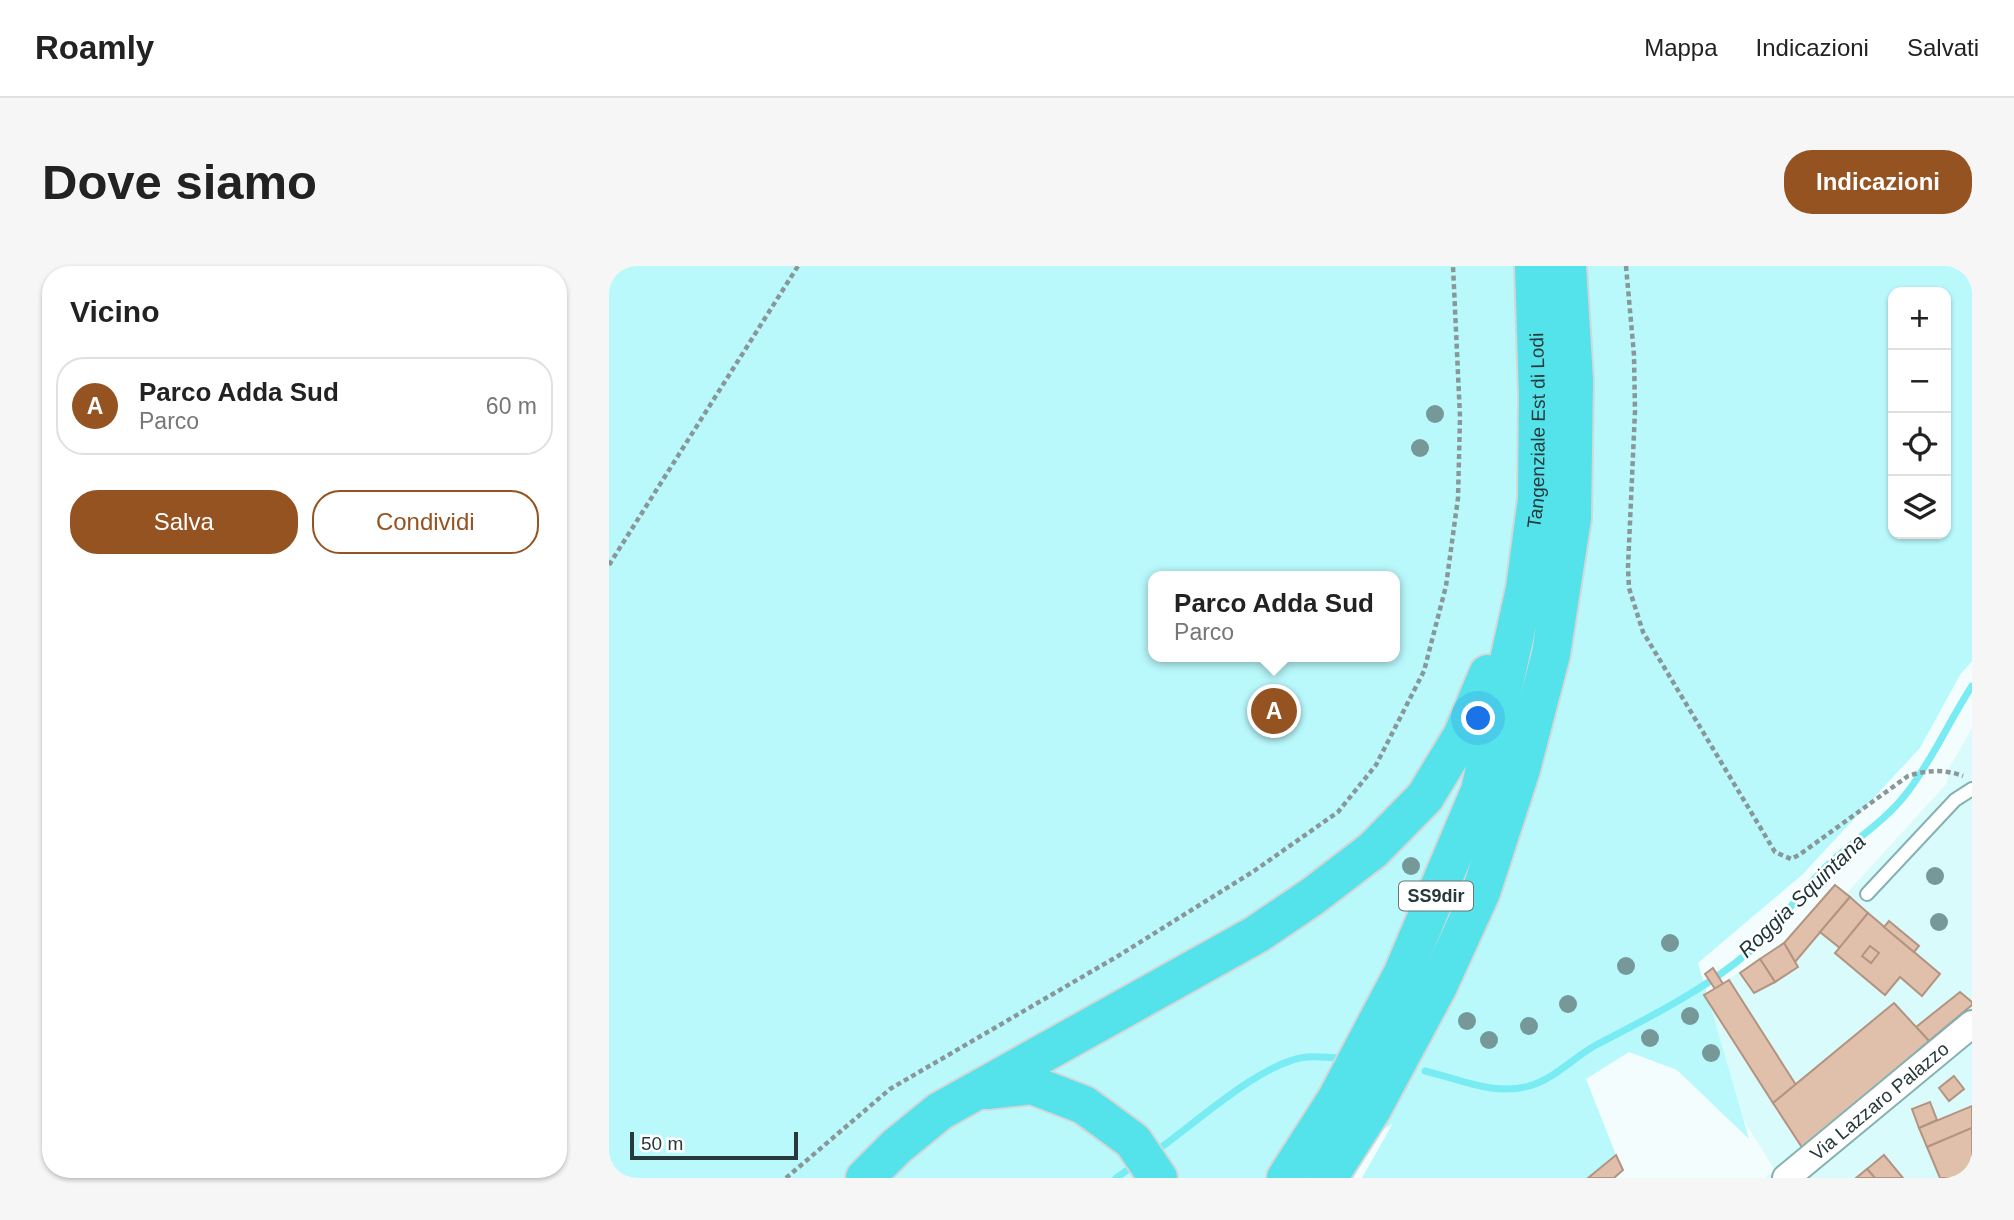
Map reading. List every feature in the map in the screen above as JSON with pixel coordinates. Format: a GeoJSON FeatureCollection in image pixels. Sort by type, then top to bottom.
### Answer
{"type":"FeatureCollection","features":[{"type":"Feature","properties":{"kind":"highway","name":"Tangenziale Est di Lodi"},"geometry":{"type":"LineString","coordinates":[[1525,589],[1537,499],[1538,397],[1545,268]]}},
{"type":"Feature","properties":{"kind":"highway","name":"SS9dir"},"geometry":{"type":"LineString","coordinates":[[1328,1178],[1373,1109],[1438,986],[1481,892],[1521,769],[1551,654],[1572,518],[1574,380],[1545,268]]}},
{"type":"Feature","properties":{"kind":"highway","name":"SS9dir"},"geometry":{"type":"LineString","coordinates":[[1286,1178],[1336,1100],[1403,973],[1480,791],[1525,589]]}},
{"type":"Feature","properties":{"kind":"highway"},"geometry":{"type":"LineString","coordinates":[[865,1178],[897,1146],[940,1111],[1257,934],[1314,896],[1373,850],[1425,797],[1462,736],[1525,589]]}},
{"type":"Feature","properties":{"kind":"highway"},"geometry":{"type":"LineString","coordinates":[[978,1091],[1032,1085],[1084,1105],[1133,1141],[1158,1178]]}},
{"type":"Feature","properties":{"kind":"street","name":"Via Lazzaro Palazzo"},"geometry":{"type":"LineString","coordinates":[[1786,1178],[1972,1024]]}},
{"type":"Feature","properties":{"kind":"lane"},"geometry":{"type":"LineString","coordinates":[[1867,894],[1971,784]]}},
{"type":"Feature","properties":{"kind":"path"},"geometry":{"type":"LineString","coordinates":[[609,565],[798,266]]}},
{"type":"Feature","properties":{"kind":"path"},"geometry":{"type":"LineString","coordinates":[[786,1178],[890,1089],[1118,956],[1254,872],[1338,813],[1376,765],[1424,671],[1446,586],[1458,498],[1459,444],[1453,266]]}},
{"type":"Feature","properties":{"kind":"path"},"geometry":{"type":"LineString","coordinates":[[1626,266],[1634,355],[1635,411],[1629,588],[1643,632],[1775,852],[1791,859],[1799,855],[1908,776],[1928,771],[1943,771],[1971,784]]}},
{"type":"Feature","properties":{"kind":"shaded area"},"geometry":{"type":"Polygon","coordinates":[[[609,266],[1972,266],[1972,661],[1960,675],[1920,748],[1802,875],[1698,963],[1749,1139],[1677,1070],[1629,1052],[1586,1079],[1616,1155],[1588,1178],[1362,1178],[1393,1123],[1313,1178],[609,1178],[609,266]]]}},
{"type":"Feature","properties":{"kind":"shaded area"},"geometry":{"type":"Polygon","coordinates":[[[1972,728],[1972,1171],[1955,1178],[1765,1178],[1775,1170],[1674,1011],[1704,995],[1784,943],[1835,885],[1846,894],[1947,783],[1949,768],[1972,728]]]}},
{"type":"Feature","properties":{"kind":"building"},"geometry":{"type":"Polygon","coordinates":[[[1835,885],[1850,897],[1795,962],[1784,943],[1835,885]]]}},
{"type":"Feature","properties":{"kind":"building"},"geometry":{"type":"Polygon","coordinates":[[[1850,897],[1868,913],[1840,948],[1820,932],[1850,897]]]}},
{"type":"Feature","properties":{"kind":"building"},"geometry":{"type":"Polygon","coordinates":[[[1868,913],[1940,974],[1922,996],[1900,977],[1885,995],[1835,953],[1868,913]]]}},
{"type":"Feature","properties":{"kind":"building"},"geometry":{"type":"Polygon","coordinates":[[[1889,921],[1919,946],[1914,952],[1884,927],[1889,921]]]}},
{"type":"Feature","properties":{"kind":"building"},"geometry":{"type":"Polygon","coordinates":[[[1784,943],[1798,967],[1775,982],[1760,959],[1784,943]]]}},
{"type":"Feature","properties":{"kind":"building"},"geometry":{"type":"Polygon","coordinates":[[[1870,946],[1879,953],[1871,963],[1862,956],[1870,946]]]}},
{"type":"Feature","properties":{"kind":"building"},"geometry":{"type":"Polygon","coordinates":[[[1760,959],[1775,982],[1754,993],[1740,973],[1760,959]]]}},
{"type":"Feature","properties":{"kind":"building"},"geometry":{"type":"Polygon","coordinates":[[[1713,968],[1723,984],[1715,989],[1705,974],[1713,968]]]}},
{"type":"Feature","properties":{"kind":"building"},"geometry":{"type":"Polygon","coordinates":[[[1729,980],[1796,1085],[1773,1103],[1704,995],[1729,980]]]}},
{"type":"Feature","properties":{"kind":"building"},"geometry":{"type":"Polygon","coordinates":[[[1960,992],[1972,1005],[1929,1041],[1916,1027],[1960,992]]]}},
{"type":"Feature","properties":{"kind":"building"},"geometry":{"type":"Polygon","coordinates":[[[1894,1003],[1929,1041],[1803,1149],[1773,1103],[1894,1003]]]}},
{"type":"Feature","properties":{"kind":"building"},"geometry":{"type":"Polygon","coordinates":[[[1954,1076],[1964,1089],[1949,1101],[1939,1088],[1954,1076]]]}},
{"type":"Feature","properties":{"kind":"building"},"geometry":{"type":"Polygon","coordinates":[[[1930,1102],[1937,1120],[1919,1128],[1912,1109],[1930,1102]]]}},
{"type":"Feature","properties":{"kind":"building"},"geometry":{"type":"Polygon","coordinates":[[[1972,1106],[1972,1128],[1927,1147],[1919,1128],[1972,1106]]]}},
{"type":"Feature","properties":{"kind":"building"},"geometry":{"type":"Polygon","coordinates":[[[1972,1128],[1972,1171],[1955,1178],[1940,1178],[1927,1147],[1972,1128]]]}},
{"type":"Feature","properties":{"kind":"building"},"geometry":{"type":"Polygon","coordinates":[[[1616,1155],[1623,1170],[1614,1178],[1588,1178],[1616,1155]]]}},
{"type":"Feature","properties":{"kind":"building"},"geometry":{"type":"Polygon","coordinates":[[[1884,1155],[1903,1178],[1875,1178],[1867,1169],[1884,1155]]]}},
{"type":"Feature","properties":{"kind":"building"},"geometry":{"type":"Polygon","coordinates":[[[1867,1169],[1875,1178],[1856,1178],[1867,1169]]]}},
{"type":"Feature","properties":{"kind":"building"},"geometry":{"type":"Polygon","coordinates":[[[1972,1171],[1972,1178],[1955,1178],[1972,1171]]]}},
{"type":"Feature","properties":{"kind":"waterway","name":"Roggia Squintana"},"geometry":{"type":"LineString","coordinates":[[1425,1071],[1490,1088],[1516,1089],[1538,1083],[1596,1045],[1676,1002],[1733,965],[1760,942],[1820,873],[1897,805],[1924,768],[1972,686]]}},
{"type":"Feature","properties":{"kind":"waterway","name":"Roggia Squintana"},"geometry":{"type":"LineString","coordinates":[[1156,1151],[1229,1095],[1270,1070],[1289,1061],[1307,1057],[1340,1058]]}},
{"type":"Feature","properties":{"kind":"waterway","name":"Roggia Squintana"},"geometry":{"type":"LineString","coordinates":[[1116,1178],[1133,1166]]}},
{"type":"Feature","properties":{"kind":"place","name":"Parco Adda Sud"},"geometry":{"type":"Point","coordinates":[1274,711]}}]}
